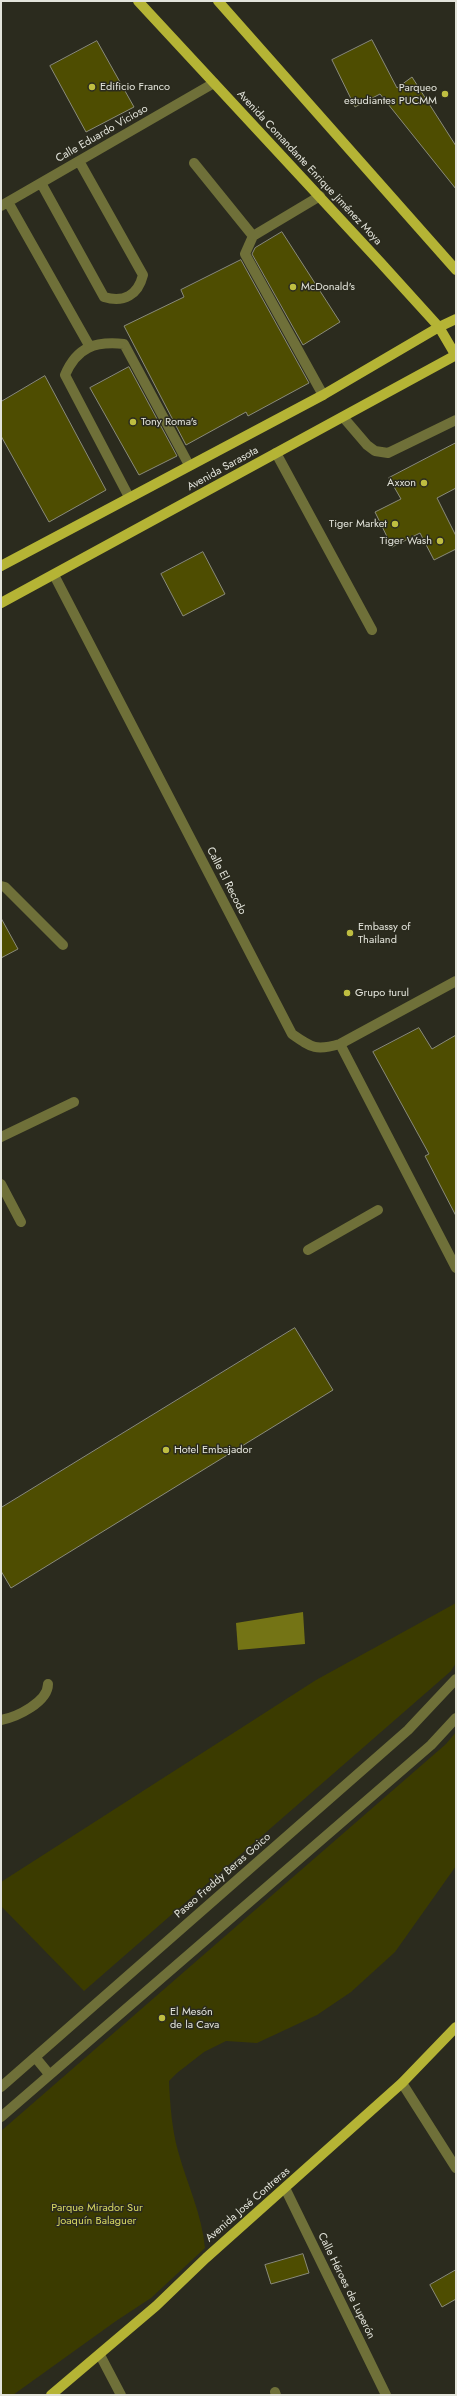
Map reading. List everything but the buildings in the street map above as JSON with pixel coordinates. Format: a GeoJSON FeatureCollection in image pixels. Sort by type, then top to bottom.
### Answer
{"type":"FeatureCollection","features":[{"type":"Feature","properties":{"kind":"main road","name":"Avenida Comandante Enrique Jiménez Moya"},"geometry":{"type":"LineString","coordinates":[[138,1],[320,196],[438,327],[456,355]]}},
{"type":"Feature","properties":{"kind":"main road"},"geometry":{"type":"LineString","coordinates":[[218,1],[456,270]]}},
{"type":"Feature","properties":{"kind":"main road","name":"Avenida Sarasota"},"geometry":{"type":"LineString","coordinates":[[1,566],[323,395],[438,327],[456,319]]}},
{"type":"Feature","properties":{"kind":"main road","name":"Avenida Sarasota"},"geometry":{"type":"LineString","coordinates":[[1,603],[456,355]]}},
{"type":"Feature","properties":{"kind":"main road","name":"Avenida José Contreras"},"geometry":{"type":"LineString","coordinates":[[51,2395],[100,2355],[402,2083],[456,2027]]}},
{"type":"Feature","properties":{"kind":"street","name":"Calle Eduardo Vicioso"},"geometry":{"type":"LineString","coordinates":[[4,204],[214,84]]}},
{"type":"Feature","properties":{"kind":"street"},"geometry":{"type":"LineString","coordinates":[[41,183],[104,297],[121,299],[130,296],[141,283],[143,275],[79,161]]}},
{"type":"Feature","properties":{"kind":"street"},"geometry":{"type":"LineString","coordinates":[[194,163],[253,236]]}},
{"type":"Feature","properties":{"kind":"street"},"geometry":{"type":"LineString","coordinates":[[320,196],[253,236],[245,254],[323,395]]}},
{"type":"Feature","properties":{"kind":"street"},"geometry":{"type":"LineString","coordinates":[[4,204],[90,347]]}},
{"type":"Feature","properties":{"kind":"street"},"geometry":{"type":"LineString","coordinates":[[129,498],[65,375],[70,364],[90,347],[107,342],[124,344],[189,465]]}},
{"type":"Feature","properties":{"kind":"street"},"geometry":{"type":"LineString","coordinates":[[342,417],[367,445],[375,451],[388,453],[456,420]]}},
{"type":"Feature","properties":{"kind":"street"},"geometry":{"type":"LineString","coordinates":[[276,453],[372,630]]}},
{"type":"Feature","properties":{"kind":"street","name":"Calle El Recodo"},"geometry":{"type":"LineString","coordinates":[[54,575],[292,1034],[312,1048],[325,1048],[340,1044],[456,981]]}},
{"type":"Feature","properties":{"kind":"street"},"geometry":{"type":"LineString","coordinates":[[1,886],[4,886],[63,945]]}},
{"type":"Feature","properties":{"kind":"street"},"geometry":{"type":"LineString","coordinates":[[340,1044],[456,1268]]}},
{"type":"Feature","properties":{"kind":"street"},"geometry":{"type":"LineString","coordinates":[[1,1137],[74,1102]]}},
{"type":"Feature","properties":{"kind":"street"},"geometry":{"type":"LineString","coordinates":[[1,1184],[21,1222]]}},
{"type":"Feature","properties":{"kind":"street"},"geometry":{"type":"LineString","coordinates":[[308,1250],[378,1210]]}},
{"type":"Feature","properties":{"kind":"street","name":"Paseo Freddy Beras Goico"},"geometry":{"type":"LineString","coordinates":[[1,2087],[408,1730],[456,1679]]}},
{"type":"Feature","properties":{"kind":"street"},"geometry":{"type":"LineString","coordinates":[[1,1720],[10,1718],[44,1698],[48,1690],[48,1684]]}},
{"type":"Feature","properties":{"kind":"street"},"geometry":{"type":"LineString","coordinates":[[1,2117],[432,1744],[456,1718]]}},
{"type":"Feature","properties":{"kind":"street"},"geometry":{"type":"LineString","coordinates":[[36,2057],[49,2074]]}},
{"type":"Feature","properties":{"kind":"street"},"geometry":{"type":"LineString","coordinates":[[402,2083],[456,2168]]}},
{"type":"Feature","properties":{"kind":"street","name":"Calle Héroes de Luperón"},"geometry":{"type":"LineString","coordinates":[[285,2188],[386,2395]]}},
{"type":"Feature","properties":{"kind":"street"},"geometry":{"type":"LineString","coordinates":[[100,2355],[121,2395]]}},
{"type":"Feature","properties":{"kind":"green space"},"geometry":{"type":"Polygon","coordinates":[[[456,1603],[456,1663],[451,1671],[84,1991],[1,1906],[1,1882],[316,1680],[456,1603]]]}},
{"type":"Feature","properties":{"kind":"green space","name":"Parque Mirador Sur Joaquín Balaguer"},"geometry":{"type":"Polygon","coordinates":[[[456,1732],[456,1866],[395,1952],[351,1992],[317,2015],[257,2043],[226,2041],[204,2052],[169,2081],[174,2134],[198,2211],[205,2248],[151,2298],[116,2321],[13,2395],[1,2395],[1,2131],[446,1744],[456,1732]]]}},
{"type":"Feature","properties":{"kind":"shaded area"},"geometry":{"type":"Polygon","coordinates":[[[303,1612],[305,1644],[238,1650],[236,1623],[303,1612]]]}},
{"type":"Feature","properties":{"kind":"place","name":"Edificio Franco"},"geometry":{"type":"Point","coordinates":[92,87]}},
{"type":"Feature","properties":{"kind":"place","name":"Parqueo estudiantes PUCMM"},"geometry":{"type":"Point","coordinates":[445,94]}},
{"type":"Feature","properties":{"kind":"place","name":"McDonald's"},"geometry":{"type":"Point","coordinates":[293,287]}},
{"type":"Feature","properties":{"kind":"place","name":"Tony Roma's"},"geometry":{"type":"Point","coordinates":[133,422]}},
{"type":"Feature","properties":{"kind":"place","name":"Axxon"},"geometry":{"type":"Point","coordinates":[424,483]}},
{"type":"Feature","properties":{"kind":"place","name":"Tiger Market"},"geometry":{"type":"Point","coordinates":[395,524]}},
{"type":"Feature","properties":{"kind":"place","name":"Tiger Wash"},"geometry":{"type":"Point","coordinates":[440,541]}},
{"type":"Feature","properties":{"kind":"place","name":"Embassy of Thailand"},"geometry":{"type":"Point","coordinates":[350,933]}},
{"type":"Feature","properties":{"kind":"place","name":"Grupo turul"},"geometry":{"type":"Point","coordinates":[347,993]}},
{"type":"Feature","properties":{"kind":"place","name":"Hotel Embajador"},"geometry":{"type":"Point","coordinates":[166,1450]}},
{"type":"Feature","properties":{"kind":"place","name":"El Mesón de la Cava"},"geometry":{"type":"Point","coordinates":[162,2018]}}]}
